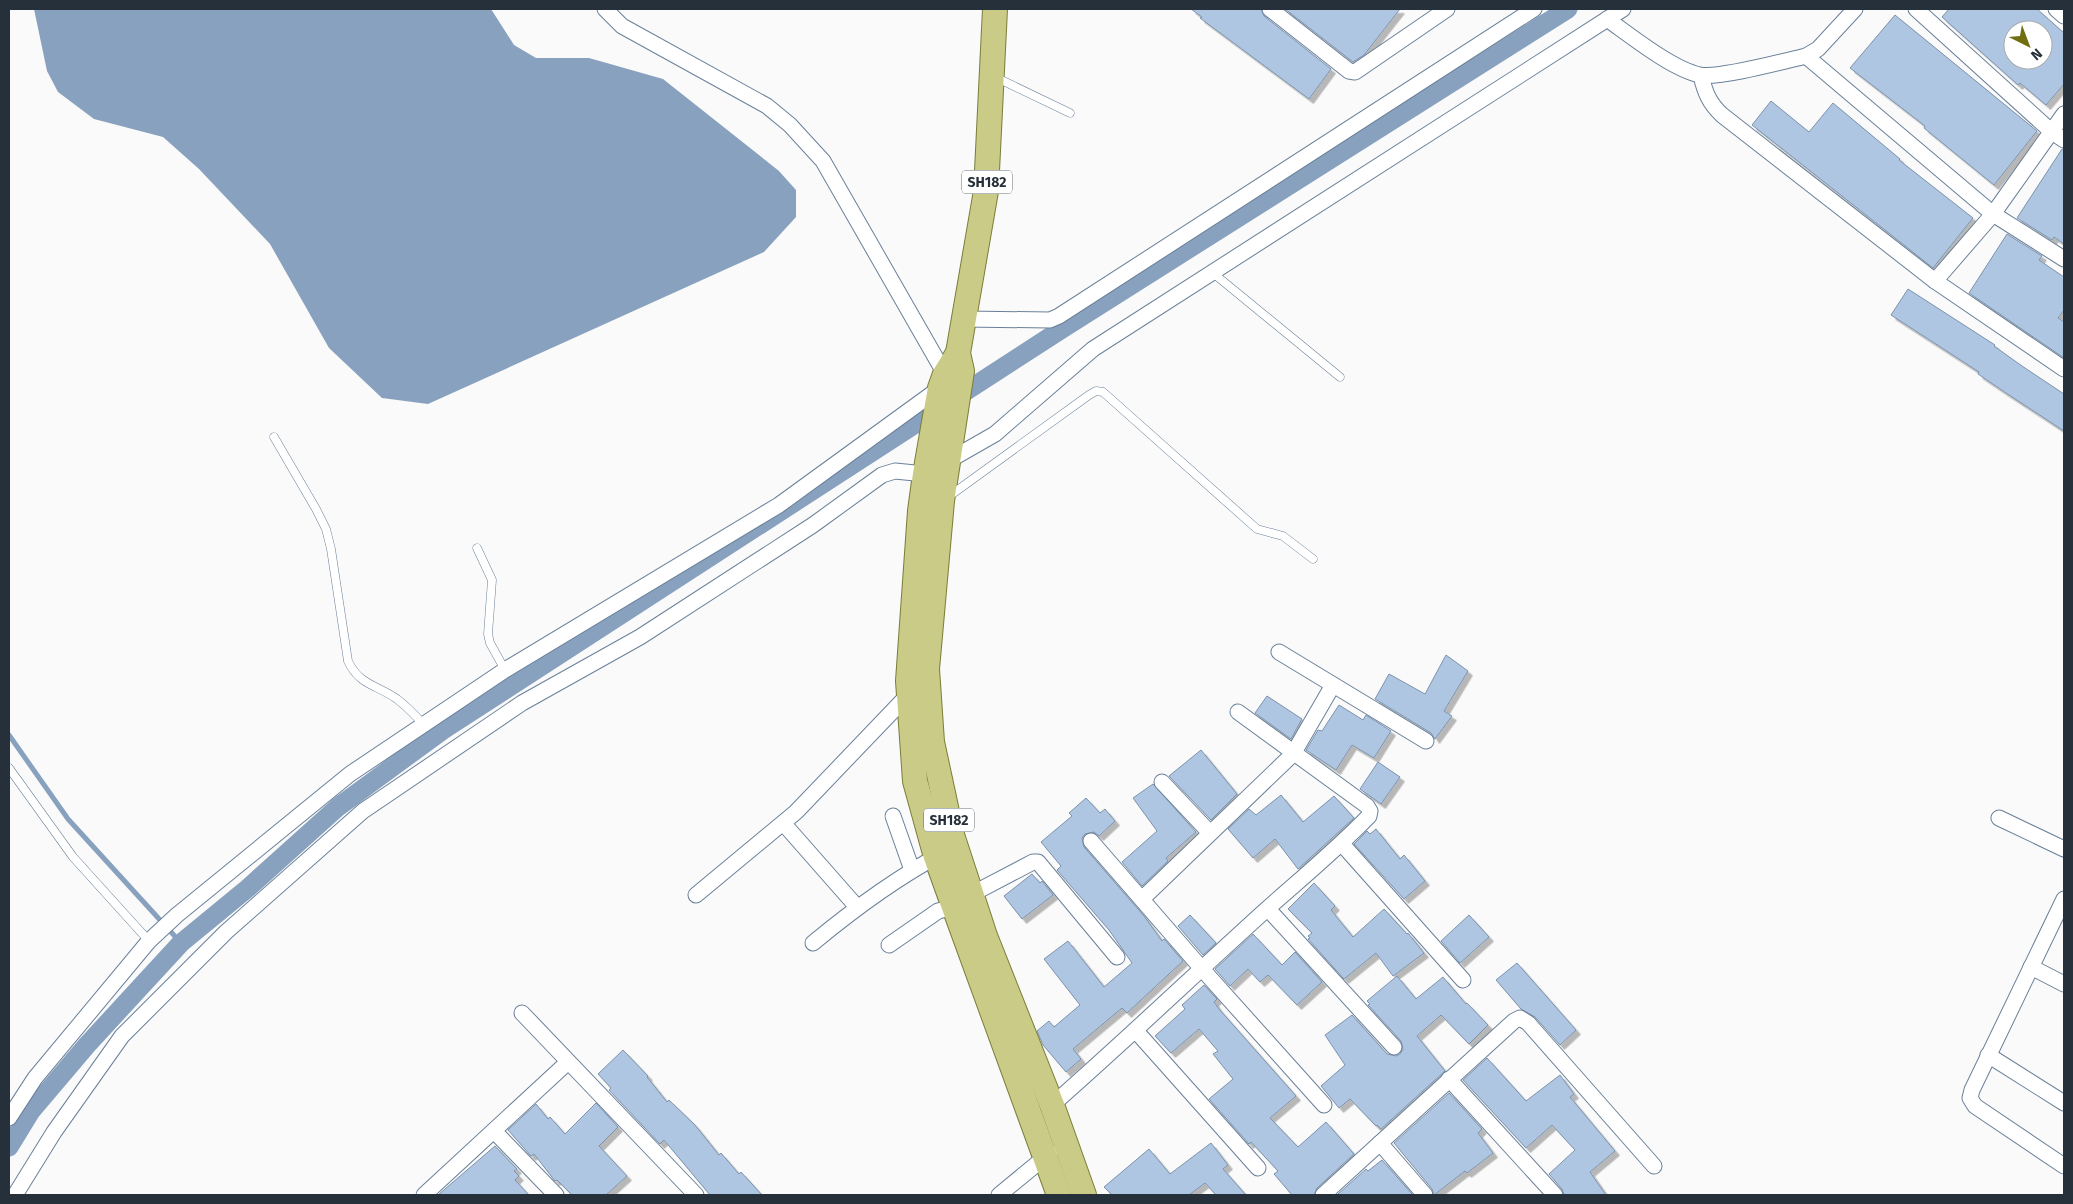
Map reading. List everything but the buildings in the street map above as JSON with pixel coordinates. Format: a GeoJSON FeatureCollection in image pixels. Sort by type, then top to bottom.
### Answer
{"type":"FeatureCollection","features":[{"type":"Feature","properties":{"kind":"main road","name":"SH182"},"geometry":{"type":"LineString","coordinates":[[921,722],[909,694],[920,510],[924,474],[931,443],[946,387],[958,353],[986,191],[995,9]]}},
{"type":"Feature","properties":{"kind":"main road","name":"SH182"},"geometry":{"type":"LineString","coordinates":[[946,387],[954,426],[942,501],[916,781],[946,852],[963,900],[1044,1158],[1058,1195]]}},
{"type":"Feature","properties":{"kind":"main road","name":"SH182"},"geometry":{"type":"LineString","coordinates":[[963,900],[985,936],[1052,1105],[1084,1195]]}},
{"type":"Feature","properties":{"kind":"street"},"geometry":{"type":"LineString","coordinates":[[9,1118],[35,1078],[151,939],[177,915],[350,774],[505,670],[779,505],[946,387],[823,161],[812,147],[767,106],[622,26],[605,9]]}},
{"type":"Feature","properties":{"kind":"street"},"geometry":{"type":"LineString","coordinates":[[1270,9],[1349,71],[1355,72],[1439,11]]}},
{"type":"Feature","properties":{"kind":"street"},"geometry":{"type":"LineString","coordinates":[[963,319],[1050,320],[1059,316],[1534,9]]}},
{"type":"Feature","properties":{"kind":"street"},"geometry":{"type":"LineString","coordinates":[[15,1195],[54,1132],[122,1036],[226,932],[371,805],[522,703],[640,637],[813,524],[882,475],[895,471],[924,474],[1007,426],[1093,349],[1623,9]]}},
{"type":"Feature","properties":{"kind":"street"},"geometry":{"type":"LineString","coordinates":[[1607,19],[1662,56],[1687,71],[1701,76],[1806,56],[1818,49],[1854,9]]}},
{"type":"Feature","properties":{"kind":"street"},"geometry":{"type":"LineString","coordinates":[[1916,9],[2058,136]]}},
{"type":"Feature","properties":{"kind":"street"},"geometry":{"type":"LineString","coordinates":[[2056,9],[2064,16]]}},
{"type":"Feature","properties":{"kind":"street"},"geometry":{"type":"LineString","coordinates":[[1806,56],[1993,214],[2064,260]]}},
{"type":"Feature","properties":{"kind":"street"},"geometry":{"type":"LineString","coordinates":[[1701,76],[1706,96],[1712,106],[1722,115],[1936,281],[2064,369]]}},
{"type":"Feature","properties":{"kind":"street"},"geometry":{"type":"LineString","coordinates":[[1936,281],[2058,136],[2064,114]]}},
{"type":"Feature","properties":{"kind":"street"},"geometry":{"type":"LineString","coordinates":[[1279,652],[1426,741]]}},
{"type":"Feature","properties":{"kind":"street"},"geometry":{"type":"LineString","coordinates":[[1142,899],[1293,754],[1333,685]]}},
{"type":"Feature","properties":{"kind":"street"},"geometry":{"type":"LineString","coordinates":[[696,895],[784,824],[909,694]]}},
{"type":"Feature","properties":{"kind":"street"},"geometry":{"type":"LineString","coordinates":[[1052,1105],[1342,844],[1369,816],[1370,811],[1367,806],[1293,754],[1238,712]]}},
{"type":"Feature","properties":{"kind":"street"},"geometry":{"type":"LineString","coordinates":[[1162,782],[1210,833]]}},
{"type":"Feature","properties":{"kind":"street"},"geometry":{"type":"LineString","coordinates":[[892,816],[912,870]]}},
{"type":"Feature","properties":{"kind":"street"},"geometry":{"type":"LineString","coordinates":[[1999,818],[2064,849]]}},
{"type":"Feature","properties":{"kind":"street"},"geometry":{"type":"LineString","coordinates":[[784,824],[857,907]]}},
{"type":"Feature","properties":{"kind":"street"},"geometry":{"type":"LineString","coordinates":[[1091,841],[1324,1105]]}},
{"type":"Feature","properties":{"kind":"street"},"geometry":{"type":"LineString","coordinates":[[1342,844],[1463,980]]}},
{"type":"Feature","properties":{"kind":"street"},"geometry":{"type":"LineString","coordinates":[[813,943],[857,907],[912,870],[946,852]]}},
{"type":"Feature","properties":{"kind":"street"},"geometry":{"type":"LineString","coordinates":[[889,945],[938,911],[963,900],[1033,862],[1038,862],[1117,957]]}},
{"type":"Feature","properties":{"kind":"street"},"geometry":{"type":"LineString","coordinates":[[2064,899],[1988,1055],[1970,1098],[1975,1106],[2064,1166]]}},
{"type":"Feature","properties":{"kind":"street"},"geometry":{"type":"LineString","coordinates":[[1268,909],[1394,1047]]}},
{"type":"Feature","properties":{"kind":"street"},"geometry":{"type":"LineString","coordinates":[[2032,967],[2064,984]]}},
{"type":"Feature","properties":{"kind":"street"},"geometry":{"type":"LineString","coordinates":[[522,1013],[696,1195]]}},
{"type":"Feature","properties":{"kind":"street"},"geometry":{"type":"LineString","coordinates":[[1323,1195],[1449,1079],[1514,1021],[1520,1018],[1528,1023],[1654,1166]]}},
{"type":"Feature","properties":{"kind":"street"},"geometry":{"type":"LineString","coordinates":[[1136,1031],[1258,1168]]}},
{"type":"Feature","properties":{"kind":"street"},"geometry":{"type":"LineString","coordinates":[[1988,1055],[2064,1102]]}},
{"type":"Feature","properties":{"kind":"street"},"geometry":{"type":"LineString","coordinates":[[424,1195],[568,1062]]}},
{"type":"Feature","properties":{"kind":"street"},"geometry":{"type":"LineString","coordinates":[[1449,1079],[1555,1195]]}},
{"type":"Feature","properties":{"kind":"street"},"geometry":{"type":"LineString","coordinates":[[494,1131],[556,1195]]}},
{"type":"Feature","properties":{"kind":"street"},"geometry":{"type":"LineString","coordinates":[[999,1195],[1065,1141]]}},
{"type":"Feature","properties":{"kind":"street"},"geometry":{"type":"LineString","coordinates":[[1380,1143],[1425,1195]]}},
{"type":"Feature","properties":{"kind":"lane"},"geometry":{"type":"LineString","coordinates":[[992,76],[1070,113]]}},
{"type":"Feature","properties":{"kind":"lane"},"geometry":{"type":"LineString","coordinates":[[1212,273],[1340,377]]}},
{"type":"Feature","properties":{"kind":"lane"},"geometry":{"type":"LineString","coordinates":[[942,501],[1096,391],[1103,392],[1257,529],[1283,536],[1313,559]]}},
{"type":"Feature","properties":{"kind":"lane"},"geometry":{"type":"LineString","coordinates":[[274,437],[326,529],[331,549],[348,661],[352,670],[361,680],[395,697],[423,724]]}},
{"type":"Feature","properties":{"kind":"lane"},"geometry":{"type":"LineString","coordinates":[[477,548],[492,580],[488,634],[490,643],[505,670]]}},
{"type":"Feature","properties":{"kind":"lane"},"geometry":{"type":"LineString","coordinates":[[9,768],[73,857],[151,939]]}},
{"type":"Feature","properties":{"kind":"water"},"geometry":{"type":"Polygon","coordinates":[[[34,9],[491,9],[514,45],[536,58],[589,58],[663,79],[779,171],[796,190],[796,217],[764,252],[428,404],[382,398],[329,348],[270,244],[199,169],[163,137],[94,119],[58,92],[47,71],[34,9]]]}},
{"type":"Feature","properties":{"kind":"waterway"},"geometry":{"type":"LineString","coordinates":[[9,1147],[31,1111],[87,1045],[181,943],[248,888],[338,807],[443,730],[1062,329],[1568,9]]}},
{"type":"Feature","properties":{"kind":"waterway"},"geometry":{"type":"LineString","coordinates":[[9,735],[68,819],[181,943]]}}]}
